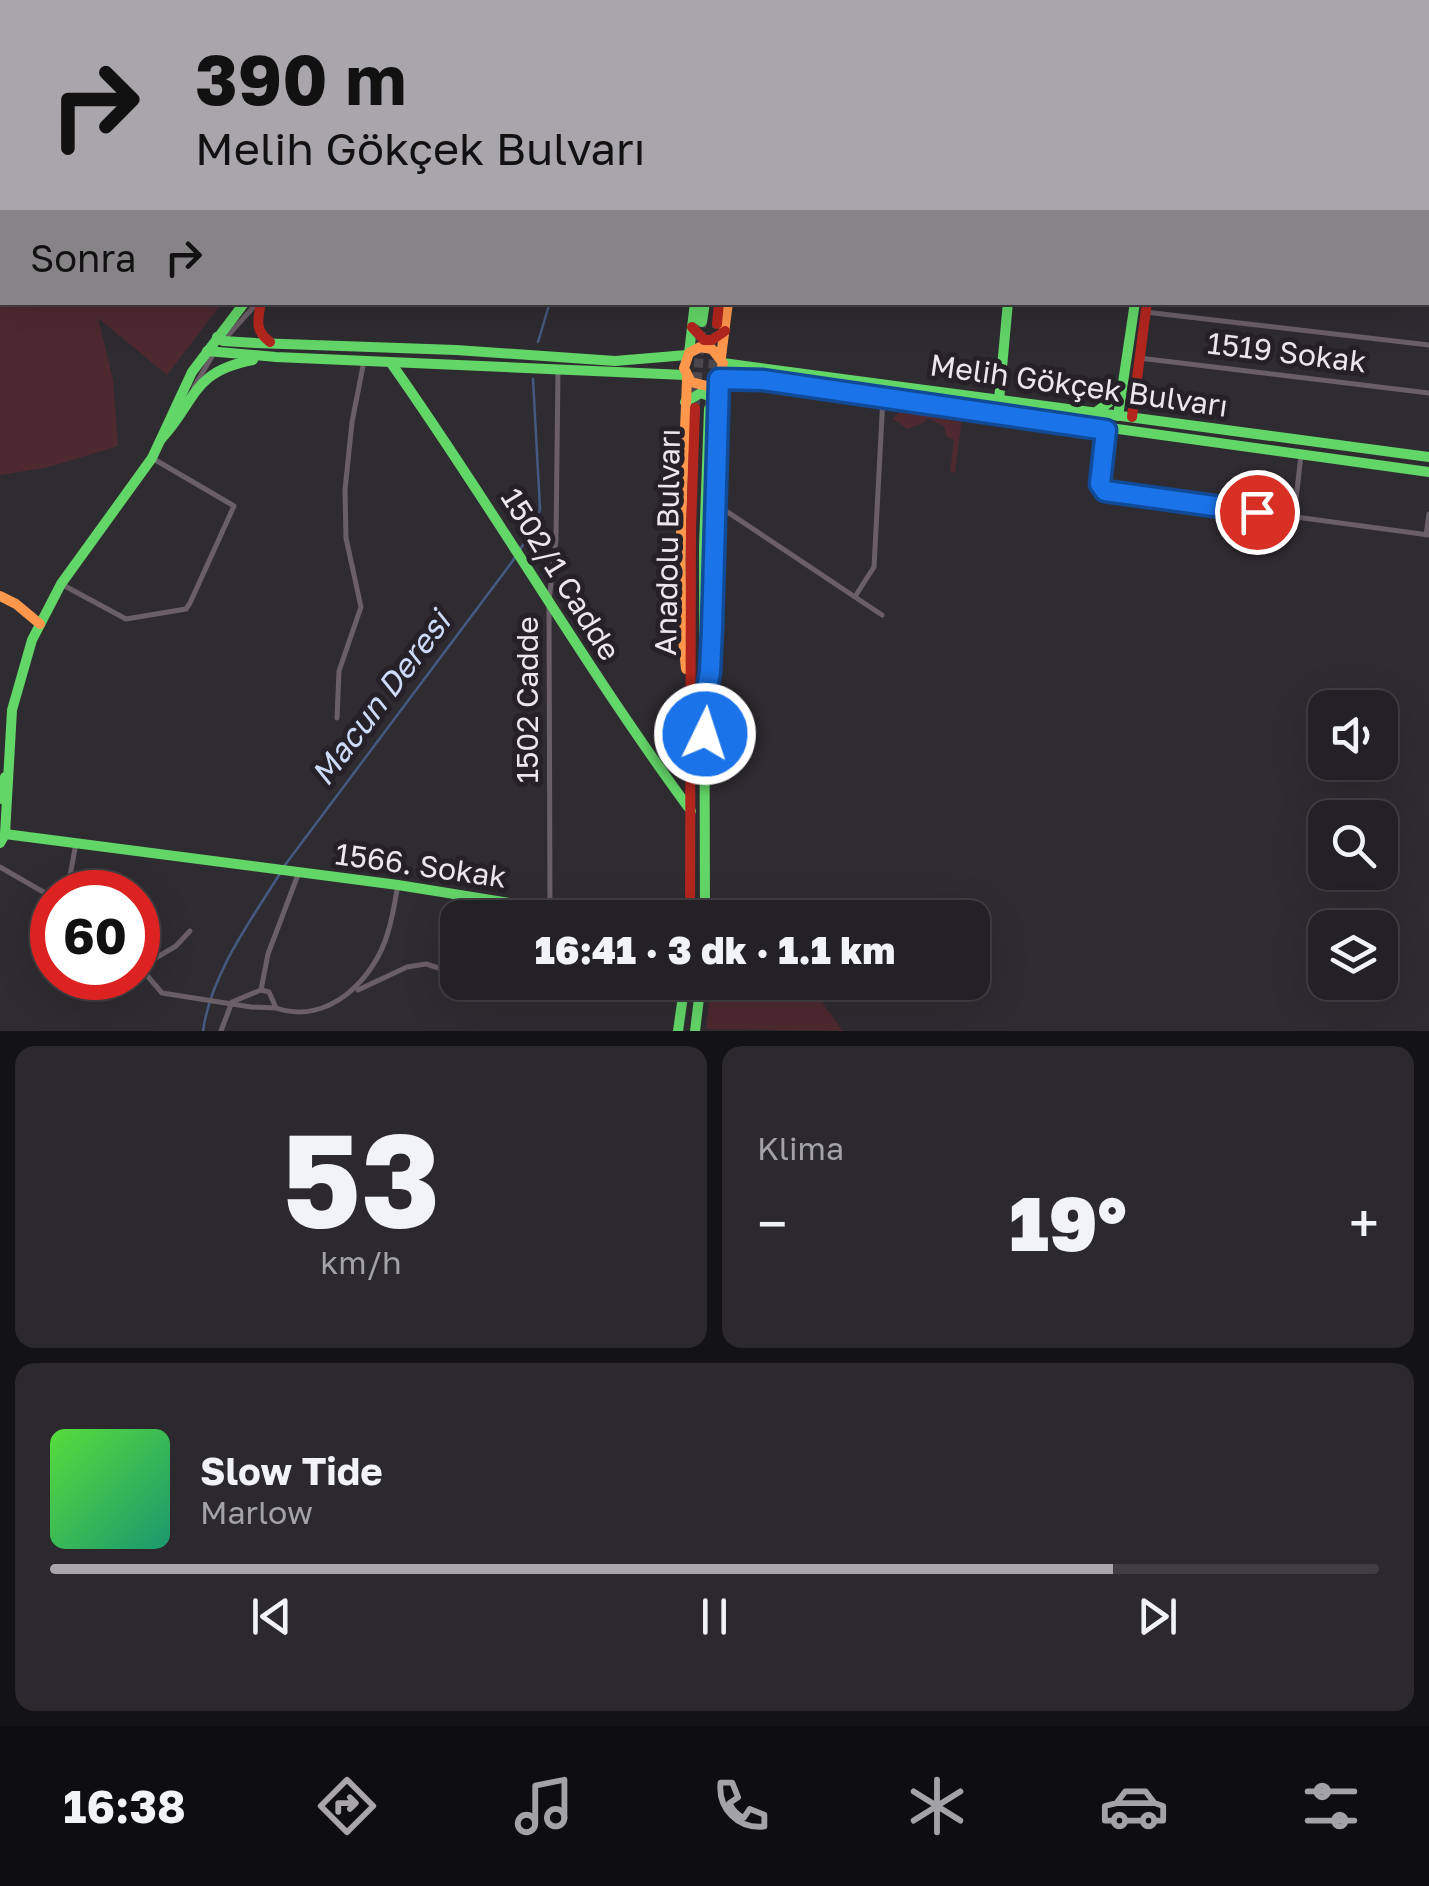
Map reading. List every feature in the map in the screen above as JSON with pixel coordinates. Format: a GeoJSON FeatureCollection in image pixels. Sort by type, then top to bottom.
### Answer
{"type":"FeatureCollection","features":[{"type":"Feature","properties":{"kind":"main road"},"geometry":{"type":"LineString","coordinates":[[2,833],[14,698],[23,663],[40,624],[61,584],[152,458],[182,388],[242,305]]}},
{"type":"Feature","properties":{"kind":"main road"},"geometry":{"type":"LineString","coordinates":[[260,305],[259,334],[278,351]]}},
{"type":"Feature","properties":{"kind":"main road"},"geometry":{"type":"LineString","coordinates":[[695,305],[697,325],[704,340],[712,340],[721,327],[727,305]]}},
{"type":"Feature","properties":{"kind":"main road"},"geometry":{"type":"LineString","coordinates":[[686,376],[688,354],[703,305]]}},
{"type":"Feature","properties":{"kind":"main road"},"geometry":{"type":"LineString","coordinates":[[713,409],[722,360],[719,305]]}},
{"type":"Feature","properties":{"kind":"main road"},"geometry":{"type":"LineString","coordinates":[[999,400],[1008,305]]}},
{"type":"Feature","properties":{"kind":"main road"},"geometry":{"type":"LineString","coordinates":[[1111,430],[1118,416],[1136,305]]}},
{"type":"Feature","properties":{"kind":"main road"},"geometry":{"type":"LineString","coordinates":[[1129,433],[1146,307]]}},
{"type":"Feature","properties":{"kind":"main road"},"geometry":{"type":"LineString","coordinates":[[220,339],[278,351],[364,361],[686,376],[702,386],[718,380]]}},
{"type":"Feature","properties":{"kind":"main road"},"geometry":{"type":"LineString","coordinates":[[210,352],[559,355],[652,360],[706,347],[722,360]]}},
{"type":"Feature","properties":{"kind":"main road"},"geometry":{"type":"LineString","coordinates":[[159,441],[188,398],[226,366],[278,351]]}},
{"type":"Feature","properties":{"kind":"main road"},"geometry":{"type":"LineString","coordinates":[[558,370],[559,355]]}},
{"type":"Feature","properties":{"kind":"main road","name":"Melih Gökçek Bulvarı"},"geometry":{"type":"LineString","coordinates":[[722,360],[1429,457]]}},
{"type":"Feature","properties":{"kind":"main road","name":"1502/1 Cadde"},"geometry":{"type":"LineString","coordinates":[[390,362],[438,429],[624,720],[692,812]]}},
{"type":"Feature","properties":{"kind":"main road","name":"Anadolu Bulvarı"},"geometry":{"type":"LineString","coordinates":[[686,376],[690,405],[681,627],[690,696],[690,900]]}},
{"type":"Feature","properties":{"kind":"main road","name":"Melih Gökçek Bulvarı"},"geometry":{"type":"LineString","coordinates":[[718,380],[763,380],[1429,472]]}},
{"type":"Feature","properties":{"kind":"main road"},"geometry":{"type":"LineString","coordinates":[[1096,412],[1122,391]]}},
{"type":"Feature","properties":{"kind":"main road"},"geometry":{"type":"LineString","coordinates":[[690,405],[695,393],[713,398],[715,503],[710,672],[704,704]]}},
{"type":"Feature","properties":{"kind":"main road","name":"Anadolu Bulvarı"},"geometry":{"type":"LineString","coordinates":[[705,900],[704,519],[713,409]]}},
{"type":"Feature","properties":{"kind":"main road"},"geometry":{"type":"LineString","coordinates":[[0,596],[40,624]]}},
{"type":"Feature","properties":{"kind":"main road"},"geometry":{"type":"LineString","coordinates":[[0,800],[9,763]]}},
{"type":"Feature","properties":{"kind":"main road","name":"1566. Sokak"},"geometry":{"type":"LineString","coordinates":[[2,833],[495,900]]}},
{"type":"Feature","properties":{"kind":"main road"},"geometry":{"type":"LineString","coordinates":[[678,1031],[682,1000]]}},
{"type":"Feature","properties":{"kind":"main road"},"geometry":{"type":"LineString","coordinates":[[696,1031],[699,1000]]}},
{"type":"Feature","properties":{"kind":"street"},"geometry":{"type":"LineString","coordinates":[[220,339],[257,305]]}},
{"type":"Feature","properties":{"kind":"street"},"geometry":{"type":"LineString","coordinates":[[1146,307],[1429,345]]}},
{"type":"Feature","properties":{"kind":"street"},"geometry":{"type":"LineString","coordinates":[[188,398],[210,352]]}},
{"type":"Feature","properties":{"kind":"street","name":"1519 Sokak"},"geometry":{"type":"LineString","coordinates":[[1139,358],[1429,392]]}},
{"type":"Feature","properties":{"kind":"street"},"geometry":{"type":"LineString","coordinates":[[337,718],[340,670],[361,607],[346,538],[345,490],[364,361]]}},
{"type":"Feature","properties":{"kind":"street","name":"1502 Cadde"},"geometry":{"type":"LineString","coordinates":[[550,900],[549,601],[556,540],[558,370]]}},
{"type":"Feature","properties":{"kind":"street"},"geometry":{"type":"LineString","coordinates":[[856,596],[874,568],[883,397]]}},
{"type":"Feature","properties":{"kind":"street"},"geometry":{"type":"LineString","coordinates":[[1111,430],[1100,484],[1105,491],[1428,535],[1429,514]]}},
{"type":"Feature","properties":{"kind":"street"},"geometry":{"type":"LineString","coordinates":[[1294,517],[1301,456]]}},
{"type":"Feature","properties":{"kind":"street"},"geometry":{"type":"LineString","coordinates":[[61,584],[126,619],[186,609],[234,506],[152,458]]}},
{"type":"Feature","properties":{"kind":"street"},"geometry":{"type":"LineString","coordinates":[[715,503],[882,615]]}},
{"type":"Feature","properties":{"kind":"street"},"geometry":{"type":"LineString","coordinates":[[71,870],[76,843]]}},
{"type":"Feature","properties":{"kind":"street"},"geometry":{"type":"LineString","coordinates":[[0,867],[30,884]]}},
{"type":"Feature","properties":{"kind":"street"},"geometry":{"type":"LineString","coordinates":[[261,990],[268,954],[295,872]]}},
{"type":"Feature","properties":{"kind":"street"},"geometry":{"type":"LineString","coordinates":[[345,997],[361,984],[388,936],[398,884]]}},
{"type":"Feature","properties":{"kind":"street"},"geometry":{"type":"LineString","coordinates":[[160,954],[176,946],[190,931]]}},
{"type":"Feature","properties":{"kind":"street"},"geometry":{"type":"LineString","coordinates":[[160,991],[200,1001],[276,1008],[293,1014],[314,1012],[407,967],[426,964],[440,968]]}},
{"type":"Feature","properties":{"kind":"street"},"geometry":{"type":"LineString","coordinates":[[221,1031],[232,1002],[261,990],[269,992],[276,1008]]}},
{"type":"Feature","properties":{"kind":"shaded area"},"geometry":{"type":"Polygon","coordinates":[[[0,305],[220,305],[167,375],[98,318],[113,380],[118,446],[49,467],[0,475],[0,305]]]}},
{"type":"Feature","properties":{"kind":"shaded area"},"geometry":{"type":"Polygon","coordinates":[[[902,409],[962,417],[955,473],[950,472],[954,440],[946,436],[944,426],[926,418],[908,429],[893,419],[902,409]]]}},
{"type":"Feature","properties":{"kind":"shaded area"},"geometry":{"type":"Polygon","coordinates":[[[709,1000],[820,1000],[843,1031],[706,1029],[709,1000]]]}},
{"type":"Feature","properties":{"kind":"waterway","name":"Macun Deresi"},"geometry":{"type":"LineString","coordinates":[[538,342],[549,305]]}},
{"type":"Feature","properties":{"kind":"waterway","name":"Macun Deresi"},"geometry":{"type":"LineString","coordinates":[[285,865],[535,526],[540,509],[533,379]]}},
{"type":"Feature","properties":{"kind":"waterway","name":"Macun Deresi"},"geometry":{"type":"LineString","coordinates":[[203,1031],[223,968],[281,872]]}},
{"type":"Feature","properties":{"kind":"tunnel"},"geometry":{"type":"LineString","coordinates":[[695,408],[702,322]]}},
{"type":"Feature","properties":{"kind":"tunnel"},"geometry":{"type":"LineString","coordinates":[[709,409],[717,324]]}},
{"type":"Feature","properties":{"kind":"traffic: fast"},"geometry":{"type":"LineString","coordinates":[[0,843],[5,834],[12,710],[32,640],[61,584],[152,458],[192,372],[243,305]]}},
{"type":"Feature","properties":{"kind":"traffic: fast"},"geometry":{"type":"LineString","coordinates":[[689,353],[695,305]]}},
{"type":"Feature","properties":{"kind":"traffic: fast"},"geometry":{"type":"LineString","coordinates":[[702,322],[705,305]]}},
{"type":"Feature","properties":{"kind":"traffic: fast"},"geometry":{"type":"LineString","coordinates":[[999,400],[1008,305]]}},
{"type":"Feature","properties":{"kind":"traffic: fast"},"geometry":{"type":"LineString","coordinates":[[1118,416],[1135,305]]}},
{"type":"Feature","properties":{"kind":"traffic: fast"},"geometry":{"type":"LineString","coordinates":[[217,337],[223,341],[256,343],[456,350],[615,361],[687,355]]}},
{"type":"Feature","properties":{"kind":"traffic: fast"},"geometry":{"type":"LineString","coordinates":[[207,351],[685,375]]}},
{"type":"Feature","properties":{"kind":"traffic: fast"},"geometry":{"type":"LineString","coordinates":[[162,438],[206,380],[233,365],[253,360]]}},
{"type":"Feature","properties":{"kind":"traffic: fast"},"geometry":{"type":"LineString","coordinates":[[391,363],[691,811]]}},
{"type":"Feature","properties":{"kind":"traffic: fast"},"geometry":{"type":"LineString","coordinates":[[723,363],[1429,457]]}},
{"type":"Feature","properties":{"kind":"traffic: fast"},"geometry":{"type":"LineString","coordinates":[[719,379],[763,380],[1429,472]]}},
{"type":"Feature","properties":{"kind":"traffic: fast"},"geometry":{"type":"LineString","coordinates":[[685,402],[701,393],[713,398],[716,407]]}},
{"type":"Feature","properties":{"kind":"traffic: fast"},"geometry":{"type":"LineString","coordinates":[[1096,412],[1119,395]]}},
{"type":"Feature","properties":{"kind":"traffic: fast"},"geometry":{"type":"LineString","coordinates":[[705,900],[704,547],[709,409]]}},
{"type":"Feature","properties":{"kind":"traffic: fast"},"geometry":{"type":"LineString","coordinates":[[0,799],[5,777]]}},
{"type":"Feature","properties":{"kind":"traffic: fast"},"geometry":{"type":"LineString","coordinates":[[5,834],[491,900]]}},
{"type":"Feature","properties":{"kind":"traffic: fast"},"geometry":{"type":"LineString","coordinates":[[678,1031],[682,1000]]}},
{"type":"Feature","properties":{"kind":"traffic: fast"},"geometry":{"type":"LineString","coordinates":[[695,1031],[699,1000]]}},
{"type":"Feature","properties":{"kind":"traffic: slow"},"geometry":{"type":"LineString","coordinates":[[721,357],[728,305]]}},
{"type":"Feature","properties":{"kind":"traffic: slow"},"geometry":{"type":"LineString","coordinates":[[707,687],[718,381],[723,363],[712,349],[700,347],[689,353],[684,368],[691,382],[707,386],[718,381]]}},
{"type":"Feature","properties":{"kind":"traffic: slow"},"geometry":{"type":"LineString","coordinates":[[686,669],[681,560],[687,378]]}},
{"type":"Feature","properties":{"kind":"traffic: slow"},"geometry":{"type":"LineString","coordinates":[[0,596],[40,624]]}},
{"type":"Feature","properties":{"kind":"traffic: jam"},"geometry":{"type":"LineString","coordinates":[[260,305],[259,329],[270,342]]}},
{"type":"Feature","properties":{"kind":"traffic: jam"},"geometry":{"type":"LineString","coordinates":[[717,324],[719,305]]}},
{"type":"Feature","properties":{"kind":"traffic: jam"},"geometry":{"type":"LineString","coordinates":[[1132,417],[1147,305]]}},
{"type":"Feature","properties":{"kind":"traffic: jam"},"geometry":{"type":"LineString","coordinates":[[692,327],[704,340],[712,340],[725,331]]}},
{"type":"Feature","properties":{"kind":"traffic: jam"},"geometry":{"type":"LineString","coordinates":[[690,900],[695,408]]}},
{"type":"Feature","properties":{"kind":"route"},"geometry":{"type":"LineString","coordinates":[[705,734],[719,379],[763,380],[1106,430],[1100,484],[1105,491],[1257,512]]}}]}
